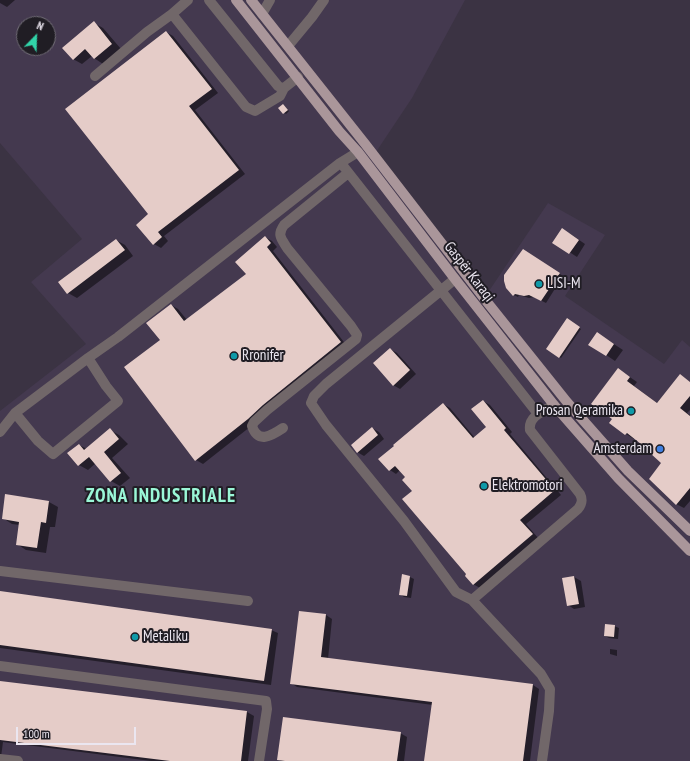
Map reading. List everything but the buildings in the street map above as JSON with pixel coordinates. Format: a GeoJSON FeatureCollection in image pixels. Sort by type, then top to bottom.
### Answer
{"type":"FeatureCollection","features":[{"type":"Feature","properties":{"kind":"main road","name":"Gaspër Karaqi"},"geometry":{"type":"LineString","coordinates":[[236,0],[339,131],[358,152],[554,405],[618,478],[690,551]]}},
{"type":"Feature","properties":{"kind":"main road","name":"Gaspër Karaqi"},"geometry":{"type":"LineString","coordinates":[[251,0],[567,402],[628,471],[690,532]]}},
{"type":"Feature","properties":{"kind":"lane"},"geometry":{"type":"LineString","coordinates":[[95,76],[188,0]]}},
{"type":"Feature","properties":{"kind":"lane"},"geometry":{"type":"LineString","coordinates":[[209,0],[278,86],[284,88]]}},
{"type":"Feature","properties":{"kind":"lane"},"geometry":{"type":"LineString","coordinates":[[262,14],[270,0]]}},
{"type":"Feature","properties":{"kind":"lane"},"geometry":{"type":"LineString","coordinates":[[288,46],[324,0]]}},
{"type":"Feature","properties":{"kind":"lane"},"geometry":{"type":"LineString","coordinates":[[172,14],[246,107],[255,111],[280,96],[284,88],[298,77]]}},
{"type":"Feature","properties":{"kind":"lane"},"geometry":{"type":"LineString","coordinates":[[0,432],[15,413],[118,337],[340,162],[358,152]]}},
{"type":"Feature","properties":{"kind":"lane"},"geometry":{"type":"LineString","coordinates":[[340,162],[538,414]]}},
{"type":"Feature","properties":{"kind":"lane"},"geometry":{"type":"LineString","coordinates":[[282,428],[275,434],[259,437],[256,435],[252,426],[254,422],[267,410],[356,339],[357,335],[287,248],[280,235],[280,230],[284,225],[348,173]]}},
{"type":"Feature","properties":{"kind":"lane"},"geometry":{"type":"LineString","coordinates":[[455,279],[326,384],[314,396],[311,403],[326,425],[404,521],[456,592],[472,600],[541,674],[550,688],[549,710],[542,761]]}},
{"type":"Feature","properties":{"kind":"lane"},"geometry":{"type":"LineString","coordinates":[[15,413],[38,441],[53,454],[118,401],[106,386],[88,358]]}},
{"type":"Feature","properties":{"kind":"lane"},"geometry":{"type":"LineString","coordinates":[[472,600],[581,506],[582,498],[580,494],[530,430],[530,423],[532,420],[538,414],[554,405]]}},
{"type":"Feature","properties":{"kind":"lane"},"geometry":{"type":"LineString","coordinates":[[0,572],[248,602]]}},
{"type":"Feature","properties":{"kind":"lane"},"geometry":{"type":"LineString","coordinates":[[0,666],[266,701],[267,709],[259,761]]}},
{"type":"Feature","properties":{"kind":"lane"},"geometry":{"type":"LineString","coordinates":[[0,759],[18,761]]}},
{"type":"Feature","properties":{"kind":"shaded area"},"geometry":{"type":"Polygon","coordinates":[[[0,0],[465,0],[412,98],[376,152],[487,294],[548,203],[605,235],[565,296],[664,364],[682,340],[690,347],[690,761],[0,761],[0,411],[86,344],[31,282],[82,239],[0,143],[0,0]]]}},
{"type":"Feature","properties":{"kind":"place","name":"LISI-M"},"geometry":{"type":"Point","coordinates":[539,284]}},
{"type":"Feature","properties":{"kind":"place","name":"Rronifer"},"geometry":{"type":"Point","coordinates":[234,356]}},
{"type":"Feature","properties":{"kind":"place","name":"Prosan Qeramika"},"geometry":{"type":"Point","coordinates":[631,411]}},
{"type":"Feature","properties":{"kind":"place","name":"Amsterdam"},"geometry":{"type":"Point","coordinates":[660,449]}},
{"type":"Feature","properties":{"kind":"place","name":"Elektromotori"},"geometry":{"type":"Point","coordinates":[484,486]}},
{"type":"Feature","properties":{"kind":"place","name":"Metaliku"},"geometry":{"type":"Point","coordinates":[135,637]}},
{"type":"Feature","properties":{"kind":"district","name":"ZONA INDUSTRIALE"},"geometry":{"type":"Point","coordinates":[161,497]}}]}
